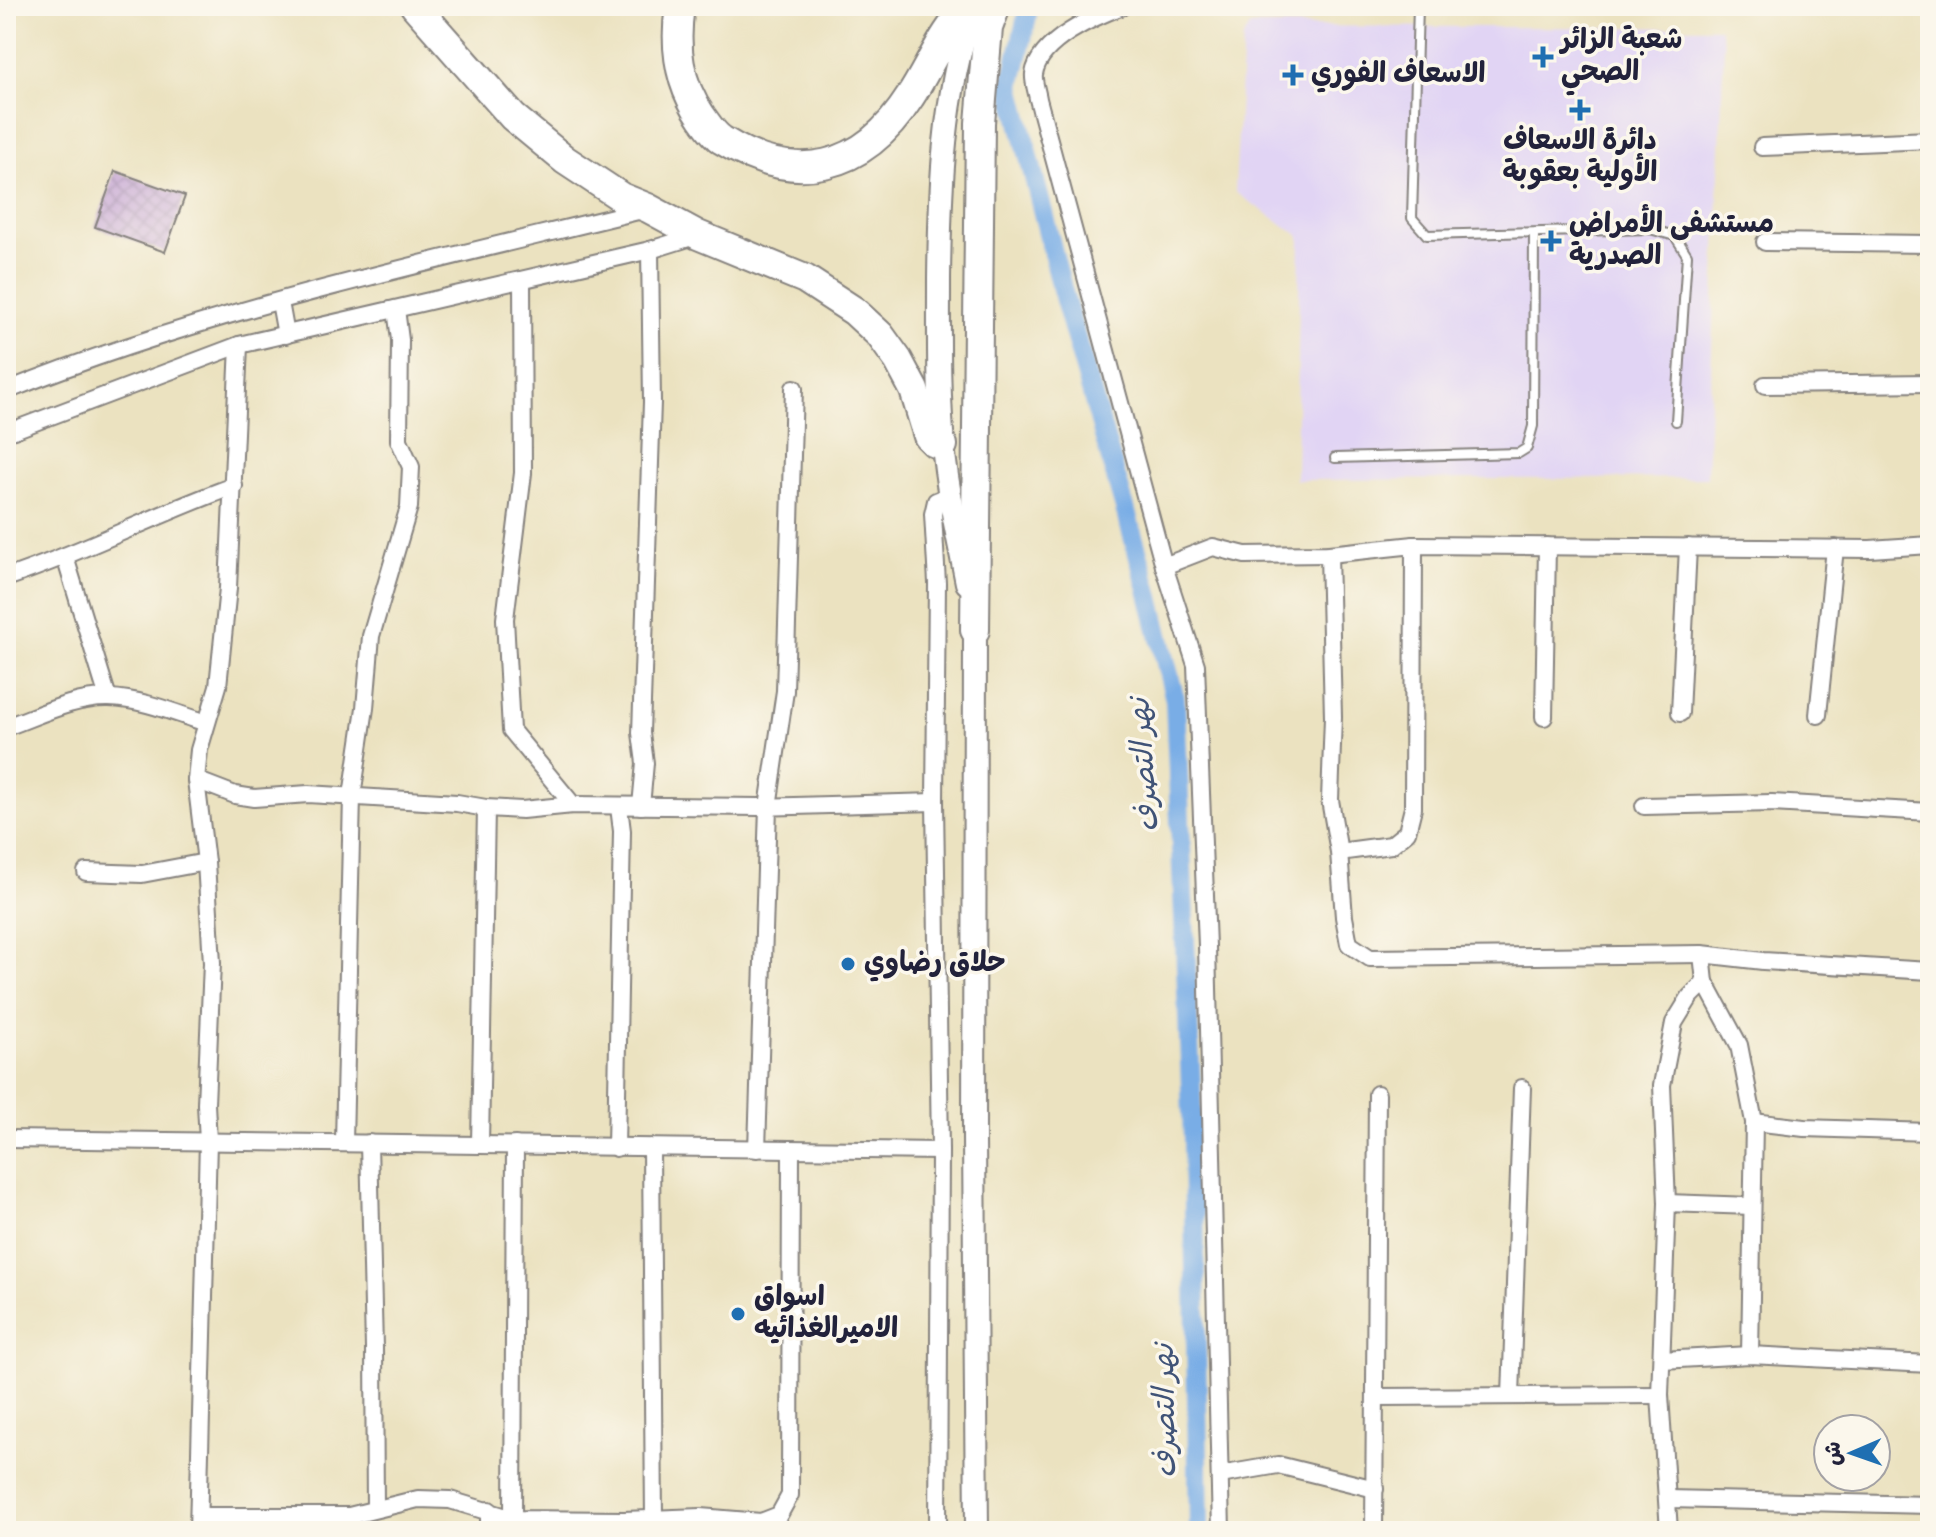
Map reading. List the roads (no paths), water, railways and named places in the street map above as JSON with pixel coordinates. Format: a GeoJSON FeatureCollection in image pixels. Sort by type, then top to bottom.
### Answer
{"type":"FeatureCollection","features":[{"type":"Feature","properties":{"kind":"highway"},"geometry":{"type":"LineString","coordinates":[[415,6],[513,117],[565,160],[621,197],[698,235],[805,279],[854,311],[880,335],[898,360],[914,390],[928,436],[935,443],[943,445]]}},
{"type":"Feature","properties":{"kind":"highway"},"geometry":{"type":"LineString","coordinates":[[680,6],[675,37],[681,77],[693,104],[716,136],[745,155],[781,166],[813,167],[846,158],[870,144],[895,118],[954,20],[972,6]]}},
{"type":"Feature","properties":{"kind":"highway"},"geometry":{"type":"LineString","coordinates":[[975,630],[980,123],[988,28],[996,6]]}},
{"type":"Feature","properties":{"kind":"street"},"geometry":{"type":"LineString","coordinates":[[972,6],[960,45],[951,92],[940,187],[939,318],[943,445],[975,630],[977,1531]]}},
{"type":"Feature","properties":{"kind":"street"},"geometry":{"type":"LineString","coordinates":[[1123,6],[1093,17],[1046,50],[1034,73],[1038,99],[1164,566],[1196,665],[1207,946],[1221,1531]]}},
{"type":"Feature","properties":{"kind":"street"},"geometry":{"type":"LineString","coordinates":[[1762,147],[1930,140]]}},
{"type":"Feature","properties":{"kind":"street"},"geometry":{"type":"LineString","coordinates":[[6,391],[137,343],[280,302],[648,208]]}},
{"type":"Feature","properties":{"kind":"street"},"geometry":{"type":"LineString","coordinates":[[6,433],[239,345],[650,250],[698,235]]}},
{"type":"Feature","properties":{"kind":"street"},"geometry":{"type":"LineString","coordinates":[[1765,242],[1930,244]]}},
{"type":"Feature","properties":{"kind":"street"},"geometry":{"type":"LineString","coordinates":[[641,806],[645,763],[641,733],[652,402],[650,250]]}},
{"type":"Feature","properties":{"kind":"street"},"geometry":{"type":"LineString","coordinates":[[522,280],[523,473],[505,619],[511,730],[573,805]]}},
{"type":"Feature","properties":{"kind":"street"},"geometry":{"type":"LineString","coordinates":[[280,302],[286,335]]}},
{"type":"Feature","properties":{"kind":"street"},"geometry":{"type":"LineString","coordinates":[[344,1142],[352,796],[365,708],[371,636],[409,507],[411,467],[399,440],[400,340],[396,309]]}},
{"type":"Feature","properties":{"kind":"street"},"geometry":{"type":"LineString","coordinates":[[239,345],[228,588],[218,686],[199,750],[196,780],[206,862],[212,963],[206,1104],[208,1141],[199,1524],[349,1524],[375,1509],[418,1499],[450,1500],[513,1519],[624,1526],[654,1519],[700,1517],[761,1526],[779,1515],[790,1495],[791,1150]]}},
{"type":"Feature","properties":{"kind":"street"},"geometry":{"type":"LineString","coordinates":[[1765,385],[1930,383]]}},
{"type":"Feature","properties":{"kind":"street"},"geometry":{"type":"LineString","coordinates":[[757,1149],[768,807],[785,691],[794,388]]}},
{"type":"Feature","properties":{"kind":"street"},"geometry":{"type":"LineString","coordinates":[[6,578],[65,557],[187,503],[234,486]]}},
{"type":"Feature","properties":{"kind":"street"},"geometry":{"type":"LineString","coordinates":[[938,1531],[940,1151],[935,802],[937,583],[933,514],[936,501],[951,495]]}},
{"type":"Feature","properties":{"kind":"street"},"geometry":{"type":"LineString","coordinates":[[1164,566],[1213,547],[1245,555],[1329,554],[1414,545],[1835,548],[1930,545]]}},
{"type":"Feature","properties":{"kind":"street"},"geometry":{"type":"LineString","coordinates":[[1339,852],[1391,845],[1407,832],[1413,808],[1414,545]]}},
{"type":"Feature","properties":{"kind":"street"},"geometry":{"type":"LineString","coordinates":[[1544,717],[1547,546]]}},
{"type":"Feature","properties":{"kind":"street"},"geometry":{"type":"LineString","coordinates":[[1680,713],[1688,547]]}},
{"type":"Feature","properties":{"kind":"street"},"geometry":{"type":"LineString","coordinates":[[1818,715],[1835,548]]}},
{"type":"Feature","properties":{"kind":"street"},"geometry":{"type":"LineString","coordinates":[[1329,554],[1333,717],[1330,800],[1349,944],[1370,958],[1702,954],[1763,961],[1930,971]]}},
{"type":"Feature","properties":{"kind":"street"},"geometry":{"type":"LineString","coordinates":[[65,557],[108,698]]}},
{"type":"Feature","properties":{"kind":"street"},"geometry":{"type":"LineString","coordinates":[[6,727],[74,703],[108,698],[152,705],[206,723]]}},
{"type":"Feature","properties":{"kind":"street"},"geometry":{"type":"LineString","coordinates":[[196,780],[235,795],[254,798],[308,794],[522,810],[573,805],[768,807],[935,802]]}},
{"type":"Feature","properties":{"kind":"street"},"geometry":{"type":"LineString","coordinates":[[1644,806],[1772,803],[1930,812]]}},
{"type":"Feature","properties":{"kind":"street"},"geometry":{"type":"LineString","coordinates":[[616,1148],[622,831],[619,807]]}},
{"type":"Feature","properties":{"kind":"street"},"geometry":{"type":"LineString","coordinates":[[480,1144],[486,808]]}},
{"type":"Feature","properties":{"kind":"street"},"geometry":{"type":"LineString","coordinates":[[86,872],[142,874],[206,862]]}},
{"type":"Feature","properties":{"kind":"street"},"geometry":{"type":"LineString","coordinates":[[1702,954],[1705,982],[1739,1045],[1754,1122],[1750,1355]]}},
{"type":"Feature","properties":{"kind":"street"},"geometry":{"type":"LineString","coordinates":[[1669,1531],[1660,1395],[1667,1203],[1662,1085],[1674,1023],[1690,997],[1705,982]]}},
{"type":"Feature","properties":{"kind":"street"},"geometry":{"type":"LineString","coordinates":[[1511,1396],[1522,1088]]}},
{"type":"Feature","properties":{"kind":"street"},"geometry":{"type":"LineString","coordinates":[[1374,1531],[1377,1094]]}},
{"type":"Feature","properties":{"kind":"street"},"geometry":{"type":"LineString","coordinates":[[1754,1122],[1804,1128],[1930,1132]]}},
{"type":"Feature","properties":{"kind":"street"},"geometry":{"type":"LineString","coordinates":[[6,1139],[940,1151]]}},
{"type":"Feature","properties":{"kind":"street"},"geometry":{"type":"LineString","coordinates":[[369,1143],[375,1509]]}},
{"type":"Feature","properties":{"kind":"street"},"geometry":{"type":"LineString","coordinates":[[513,1519],[515,1145]]}},
{"type":"Feature","properties":{"kind":"street"},"geometry":{"type":"LineString","coordinates":[[651,1148],[654,1519]]}},
{"type":"Feature","properties":{"kind":"street"},"geometry":{"type":"LineString","coordinates":[[1667,1203],[1752,1206]]}},
{"type":"Feature","properties":{"kind":"street"},"geometry":{"type":"LineString","coordinates":[[1662,1360],[1750,1355],[1930,1364]]}},
{"type":"Feature","properties":{"kind":"street"},"geometry":{"type":"LineString","coordinates":[[1377,1397],[1660,1395]]}},
{"type":"Feature","properties":{"kind":"street"},"geometry":{"type":"LineString","coordinates":[[1220,1475],[1278,1465],[1375,1489]]}},
{"type":"Feature","properties":{"kind":"street"},"geometry":{"type":"LineString","coordinates":[[1668,1499],[1930,1505]]}},
{"type":"Feature","properties":{"kind":"street"},"geometry":{"type":"LineString","coordinates":[[489,1510],[489,1531]]}},
{"type":"Feature","properties":{"kind":"lane"},"geometry":{"type":"LineString","coordinates":[[1418,6],[1412,218],[1417,227],[1427,235],[1650,229],[1675,236],[1687,255],[1676,421]]}},
{"type":"Feature","properties":{"kind":"lane"},"geometry":{"type":"LineString","coordinates":[[1335,458],[1519,453],[1527,448],[1533,426],[1534,233]]}},
{"type":"Feature","properties":{"kind":"waterway","name":"نهر التصرف"},"geometry":{"type":"LineString","coordinates":[[1027,17],[1011,86],[1065,300],[1147,585],[1175,700],[1193,1138],[1199,1531]]}},
{"type":"Feature","properties":{"kind":"place","name":"شعبة الزائر الصحي"},"geometry":{"type":"Point","coordinates":[1543,57]}},
{"type":"Feature","properties":{"kind":"place","name":"الاسعاف الفوري"},"geometry":{"type":"Point","coordinates":[1293,75]}},
{"type":"Feature","properties":{"kind":"place","name":"دائرة الاسعاف الأولية بعقوبة"},"geometry":{"type":"Point","coordinates":[1580,110]}},
{"type":"Feature","properties":{"kind":"place","name":"مستشفى الأمراض الصدرية"},"geometry":{"type":"Point","coordinates":[1551,241]}},
{"type":"Feature","properties":{"kind":"place","name":"حلاق رضاوي"},"geometry":{"type":"Point","coordinates":[848,964]}},
{"type":"Feature","properties":{"kind":"place","name":"اسواق الاميرالغذائيه"},"geometry":{"type":"Point","coordinates":[738,1314]}}]}
